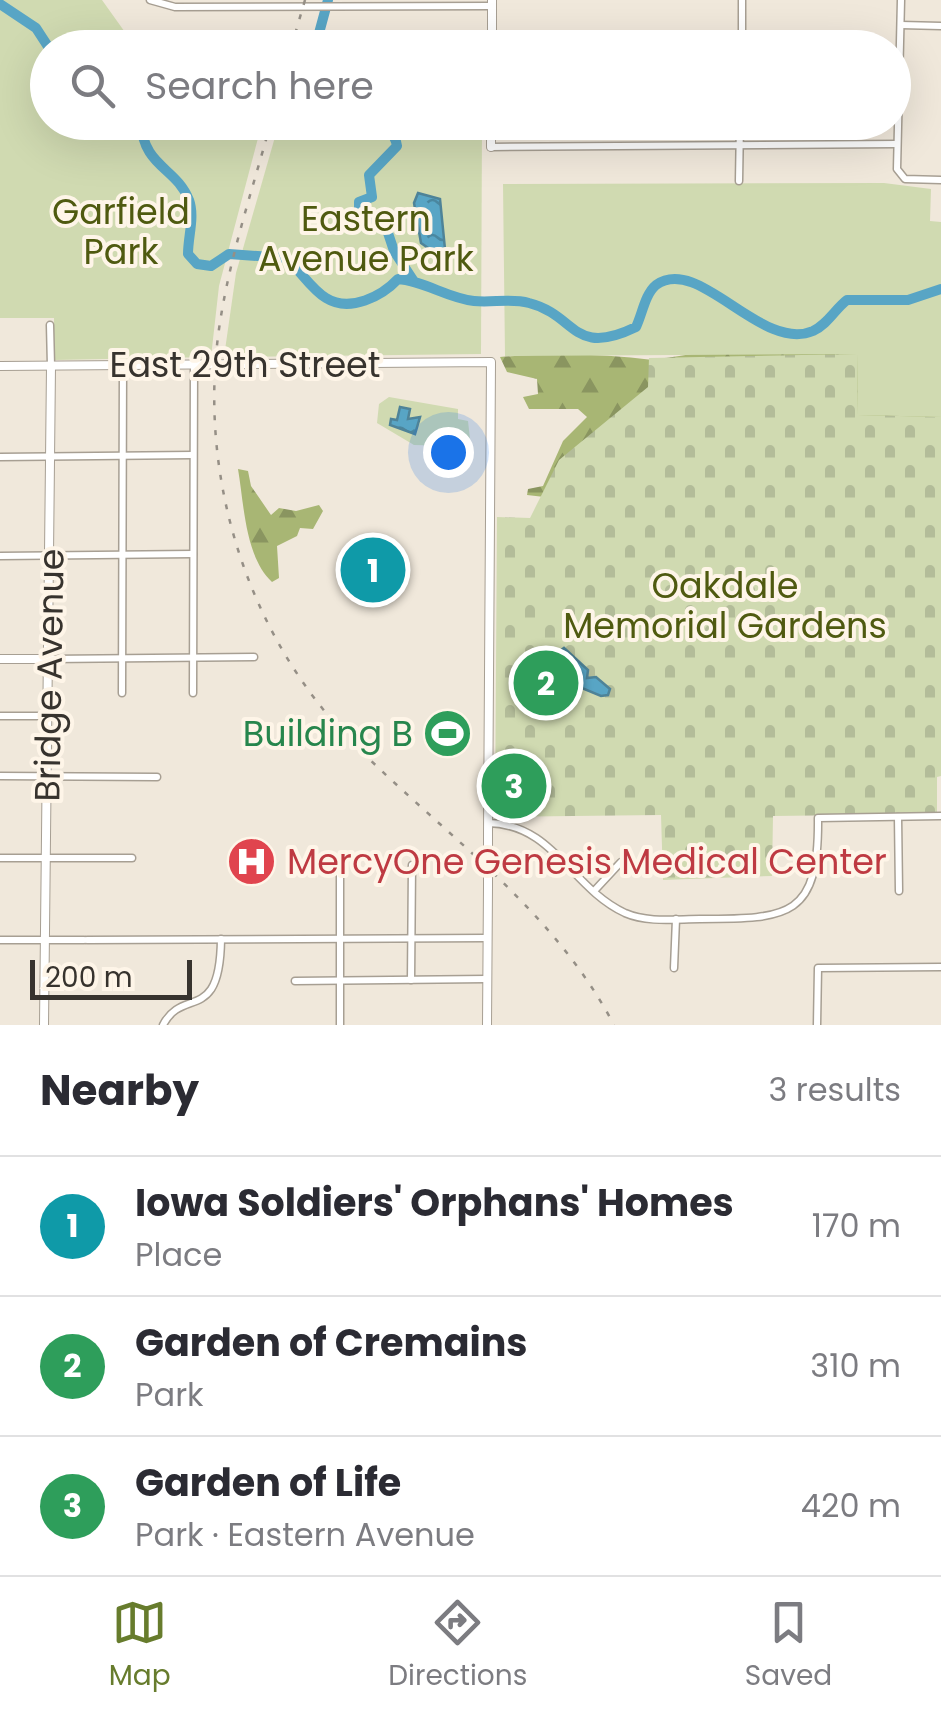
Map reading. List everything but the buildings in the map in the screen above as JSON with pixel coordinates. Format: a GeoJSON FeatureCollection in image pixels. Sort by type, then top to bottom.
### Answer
{"type":"FeatureCollection","features":[{"type":"Feature","properties":{"kind":"street"},"geometry":{"type":"LineString","coordinates":[[150,0],[175,8],[492,3],[492,30]]}},
{"type":"Feature","properties":{"kind":"street"},"geometry":{"type":"LineString","coordinates":[[742,0],[742,30]]}},
{"type":"Feature","properties":{"kind":"street"},"geometry":{"type":"LineString","coordinates":[[900,0],[900,30]]}},
{"type":"Feature","properties":{"kind":"street"},"geometry":{"type":"LineString","coordinates":[[901,25],[941,26]]}},
{"type":"Feature","properties":{"kind":"street"},"geometry":{"type":"LineString","coordinates":[[491,140],[491,147],[897,144]]}},
{"type":"Feature","properties":{"kind":"street"},"geometry":{"type":"LineString","coordinates":[[739,181],[740,140]]}},
{"type":"Feature","properties":{"kind":"street"},"geometry":{"type":"LineString","coordinates":[[897,140],[901,177],[941,180]]}},
{"type":"Feature","properties":{"kind":"street","name":"Bridge Avenue"},"geometry":{"type":"LineString","coordinates":[[44,1025],[50,716],[50,325]]}},
{"type":"Feature","properties":{"kind":"street","name":"East 29th Street"},"geometry":{"type":"LineString","coordinates":[[0,366],[491,362],[488,823]]}},
{"type":"Feature","properties":{"kind":"street"},"geometry":{"type":"LineString","coordinates":[[192,693],[194,364]]}},
{"type":"Feature","properties":{"kind":"street"},"geometry":{"type":"LineString","coordinates":[[122,693],[123,365]]}},
{"type":"Feature","properties":{"kind":"street"},"geometry":{"type":"LineString","coordinates":[[0,456],[193,455]]}},
{"type":"Feature","properties":{"kind":"street"},"geometry":{"type":"LineString","coordinates":[[0,556],[193,554]]}},
{"type":"Feature","properties":{"kind":"street"},"geometry":{"type":"LineString","coordinates":[[0,659],[254,658]]}},
{"type":"Feature","properties":{"kind":"street"},"geometry":{"type":"LineString","coordinates":[[0,716],[50,716]]}},
{"type":"Feature","properties":{"kind":"street"},"geometry":{"type":"LineString","coordinates":[[0,776],[157,776]]}},
{"type":"Feature","properties":{"kind":"street"},"geometry":{"type":"LineString","coordinates":[[487,1025],[488,823],[507,823],[534,834],[612,906],[635,917],[769,918],[792,906],[810,887],[818,866],[818,818],[941,816]]}},
{"type":"Feature","properties":{"kind":"street"},"geometry":{"type":"LineString","coordinates":[[898,817],[899,891]]}},
{"type":"Feature","properties":{"kind":"street"},"geometry":{"type":"LineString","coordinates":[[0,858],[132,858]]}},
{"type":"Feature","properties":{"kind":"street"},"geometry":{"type":"LineString","coordinates":[[595,890],[621,862]]}},
{"type":"Feature","properties":{"kind":"street"},"geometry":{"type":"LineString","coordinates":[[411,980],[412,865]]}},
{"type":"Feature","properties":{"kind":"street"},"geometry":{"type":"LineString","coordinates":[[340,866],[340,1025]]}},
{"type":"Feature","properties":{"kind":"street"},"geometry":{"type":"LineString","coordinates":[[674,968],[676,919]]}},
{"type":"Feature","properties":{"kind":"street"},"geometry":{"type":"LineString","coordinates":[[0,940],[487,938]]}},
{"type":"Feature","properties":{"kind":"street"},"geometry":{"type":"LineString","coordinates":[[163,1025],[168,1015],[194,1005],[212,990],[221,968],[221,939]]}},
{"type":"Feature","properties":{"kind":"street"},"geometry":{"type":"LineString","coordinates":[[818,1025],[818,968],[941,967]]}},
{"type":"Feature","properties":{"kind":"street"},"geometry":{"type":"LineString","coordinates":[[296,980],[487,980]]}},
{"type":"Feature","properties":{"kind":"green space","name":"Garfield Park"},"geometry":{"type":"Polygon","coordinates":[[[0,0],[102,0],[123,30],[30,30],[30,140],[258,140],[219,286],[211,357],[54,360],[54,318],[0,318],[0,0]]]}},
{"type":"Feature","properties":{"kind":"green space","name":"Eastern Avenue Park"},"geometry":{"type":"Polygon","coordinates":[[[274,140],[482,140],[481,354],[224,357],[236,273],[274,140]]]}},
{"type":"Feature","properties":{"kind":"green space"},"geometry":{"type":"Polygon","coordinates":[[[884,183],[931,189],[930,221],[941,222],[941,417],[858,415],[857,354],[505,356],[503,184],[884,183]]]}},
{"type":"Feature","properties":{"kind":"green space"},"geometry":{"type":"Polygon","coordinates":[[[941,316],[941,421],[553,498],[527,495],[528,489],[543,486],[563,441],[587,417],[578,409],[529,409],[523,397],[538,394],[537,379],[507,372],[500,357],[577,355],[653,360],[941,316]]]}},
{"type":"Feature","properties":{"kind":"green space","name":"Oakdale Memorial Gardens"},"geometry":{"type":"Polygon","coordinates":[[[857,354],[858,415],[941,417],[941,776],[937,777],[937,814],[773,816],[772,876],[663,880],[661,815],[495,817],[497,517],[530,518],[559,460],[648,387],[649,358],[857,354]]]}},
{"type":"Feature","properties":{"kind":"green space"},"geometry":{"type":"Polygon","coordinates":[[[389,397],[458,409],[458,419],[468,421],[470,439],[455,442],[455,446],[414,445],[377,423],[379,404],[389,397]]]}},
{"type":"Feature","properties":{"kind":"green space"},"geometry":{"type":"Polygon","coordinates":[[[238,469],[248,471],[251,486],[271,515],[279,508],[296,511],[319,505],[323,511],[313,529],[300,528],[297,536],[277,546],[279,578],[272,582],[251,544],[238,469]]]}},
{"type":"Feature","properties":{"kind":"green space"},"geometry":{"type":"Polygon","coordinates":[[[517,759],[532,780],[529,791],[511,803],[498,801],[499,762],[517,759]]]}},
{"type":"Feature","properties":{"kind":"water"},"geometry":{"type":"Polygon","coordinates":[[[418,193],[440,199],[445,249],[431,250],[421,243],[414,203],[418,193]]]}},
{"type":"Feature","properties":{"kind":"water"},"geometry":{"type":"Polygon","coordinates":[[[400,407],[410,409],[408,419],[420,417],[415,434],[390,425],[391,419],[397,420],[400,407]]]}},
{"type":"Feature","properties":{"kind":"water"},"geometry":{"type":"Polygon","coordinates":[[[564,648],[588,670],[587,678],[596,677],[610,689],[608,695],[601,696],[548,674],[551,658],[564,648]]]}},
{"type":"Feature","properties":{"kind":"waterway"},"geometry":{"type":"LineString","coordinates":[[320,30],[328,0]]}},
{"type":"Feature","properties":{"kind":"waterway"},"geometry":{"type":"LineString","coordinates":[[0,4],[37,30]]}},
{"type":"Feature","properties":{"kind":"waterway"},"geometry":{"type":"LineString","coordinates":[[144,140],[189,200],[188,254],[197,264],[211,266],[229,254],[286,258],[315,290],[345,304],[365,300],[398,279],[464,299],[529,303],[557,316],[576,331],[599,338],[636,327],[652,289],[673,279],[691,282],[773,329],[793,334],[818,328],[847,300],[908,300],[941,289]]}},
{"type":"Feature","properties":{"kind":"waterway"},"geometry":{"type":"LineString","coordinates":[[395,140],[397,146],[369,175],[372,197],[359,202],[359,214],[384,221],[394,251],[413,280]]}},
{"type":"Feature","properties":{"kind":"railway"},"geometry":{"type":"LineString","coordinates":[[296,30],[305,0]]}},
{"type":"Feature","properties":{"kind":"railway"},"geometry":{"type":"LineString","coordinates":[[266,140],[229,277],[214,385],[216,441],[224,496],[238,550],[258,603],[284,653],[315,699],[352,742],[528,908],[589,983],[614,1025]]}},
{"type":"Feature","properties":{"kind":"place","name":"Iowa Soldiers' Orphans' Homes"},"geometry":{"type":"Point","coordinates":[373,570]}},
{"type":"Feature","properties":{"kind":"place","name":"Garden of Cremains"},"geometry":{"type":"Point","coordinates":[546,683]}},
{"type":"Feature","properties":{"kind":"place","name":"Building B"},"geometry":{"type":"Point","coordinates":[448,733]}},
{"type":"Feature","properties":{"kind":"place","name":"Garden of Life"},"geometry":{"type":"Point","coordinates":[514,786]}},
{"type":"Feature","properties":{"kind":"place","name":"MercyOne Genesis Medical Center"},"geometry":{"type":"Point","coordinates":[252,861]}}]}
